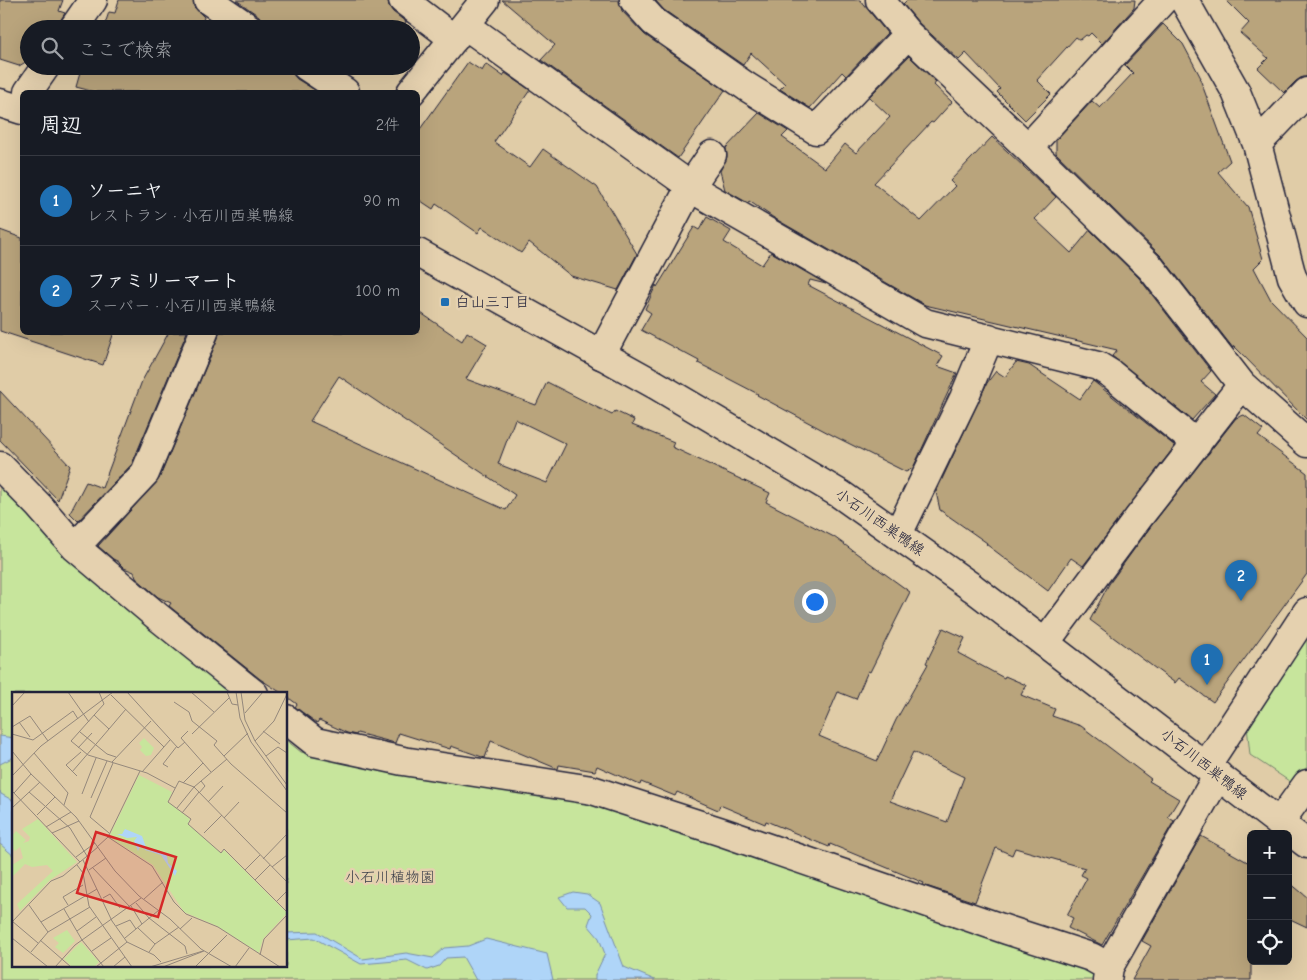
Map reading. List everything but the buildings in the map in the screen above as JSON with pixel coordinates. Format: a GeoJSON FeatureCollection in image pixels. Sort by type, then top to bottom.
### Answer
{"type":"FeatureCollection","features":[{"type":"Feature","properties":{"kind":"street"},"geometry":{"type":"LineString","coordinates":[[79,20],[93,0]]}},
{"type":"Feature","properties":{"kind":"street"},"geometry":{"type":"LineString","coordinates":[[208,0],[237,20]]}},
{"type":"Feature","properties":{"kind":"street"},"geometry":{"type":"LineString","coordinates":[[403,0],[460,32],[690,187],[925,323],[1098,366],[1112,374],[1197,444]]}},
{"type":"Feature","properties":{"kind":"street"},"geometry":{"type":"LineString","coordinates":[[413,90],[485,0]]}},
{"type":"Feature","properties":{"kind":"street"},"geometry":{"type":"LineString","coordinates":[[634,0],[654,22],[747,87],[816,130],[908,34]]}},
{"type":"Feature","properties":{"kind":"street"},"geometry":{"type":"LineString","coordinates":[[880,0],[908,34],[1151,268],[1242,385],[1307,443]]}},
{"type":"Feature","properties":{"kind":"street"},"geometry":{"type":"LineString","coordinates":[[1028,148],[1163,0]]}},
{"type":"Feature","properties":{"kind":"street"},"geometry":{"type":"LineString","coordinates":[[1184,0],[1236,92],[1257,144],[1292,277],[1307,303]]}},
{"type":"Feature","properties":{"kind":"street"},"geometry":{"type":"LineString","coordinates":[[28,90],[39,75]]}},
{"type":"Feature","properties":{"kind":"street"},"geometry":{"type":"LineString","coordinates":[[319,75],[341,90]]}},
{"type":"Feature","properties":{"kind":"street"},"geometry":{"type":"LineString","coordinates":[[1257,144],[1307,92]]}},
{"type":"Feature","properties":{"kind":"street"},"geometry":{"type":"LineString","coordinates":[[601,355],[690,187],[712,155]]}},
{"type":"Feature","properties":{"kind":"street","name":"小石川西巣鴨線"},"geometry":{"type":"LineString","coordinates":[[420,254],[756,443],[840,494],[898,534],[1045,643],[1307,844]]}},
{"type":"Feature","properties":{"kind":"street"},"geometry":{"type":"LineString","coordinates":[[75,547],[145,473],[203,335]]}},
{"type":"Feature","properties":{"kind":"street"},"geometry":{"type":"LineString","coordinates":[[898,534],[964,398],[989,338]]}},
{"type":"Feature","properties":{"kind":"street"},"geometry":{"type":"LineString","coordinates":[[1045,643],[1139,517],[1242,385]]}},
{"type":"Feature","properties":{"kind":"street"},"geometry":{"type":"LineString","coordinates":[[0,466],[75,547],[252,692]]}},
{"type":"Feature","properties":{"kind":"street"},"geometry":{"type":"LineString","coordinates":[[288,721],[315,742],[402,761],[599,792],[1091,957],[1108,973],[1212,770],[1307,612]]}},
{"type":"Feature","properties":{"kind":"street"},"geometry":{"type":"LineString","coordinates":[[1279,823],[1307,784]]}},
{"type":"Feature","properties":{"kind":"green space","name":"小石川植物園"},"geometry":{"type":"Polygon","coordinates":[[[0,485],[71,562],[228,692],[12,692],[12,968],[288,968],[288,742],[301,752],[400,774],[597,801],[1094,970],[1093,980],[0,980],[0,485]]]}},
{"type":"Feature","properties":{"kind":"green space"},"geometry":{"type":"Polygon","coordinates":[[[1307,635],[1307,767],[1295,785],[1250,755],[1247,726],[1307,635]]]}},
{"type":"Feature","properties":{"kind":"water"},"geometry":{"type":"Polygon","coordinates":[[[0,736],[12,738],[12,758],[0,764],[0,736]]]}},
{"type":"Feature","properties":{"kind":"water"},"geometry":{"type":"Polygon","coordinates":[[[0,791],[1,794],[12,800],[12,854],[0,844],[0,791]]]}},
{"type":"Feature","properties":{"kind":"water"},"geometry":{"type":"Polygon","coordinates":[[[573,892],[587,894],[600,903],[624,967],[655,980],[595,980],[595,975],[605,954],[599,938],[588,925],[592,914],[585,907],[567,907],[559,897],[573,892]]]}},
{"type":"Feature","properties":{"kind":"water"},"geometry":{"type":"Polygon","coordinates":[[[317,932],[363,959],[406,953],[433,958],[444,948],[468,946],[486,939],[547,954],[553,980],[476,980],[463,957],[446,958],[439,966],[427,970],[407,960],[361,964],[314,938],[288,940],[288,933],[317,932]]]}},
{"type":"Feature","properties":{"kind":"place","name":"白山三丁目"},"geometry":{"type":"Point","coordinates":[445,302]}},
{"type":"Feature","properties":{"kind":"place","name":"ファミリーマート"},"geometry":{"type":"Point","coordinates":[1241,601]}},
{"type":"Feature","properties":{"kind":"place","name":"ソーニヤ"},"geometry":{"type":"Point","coordinates":[1207,685]}}]}
